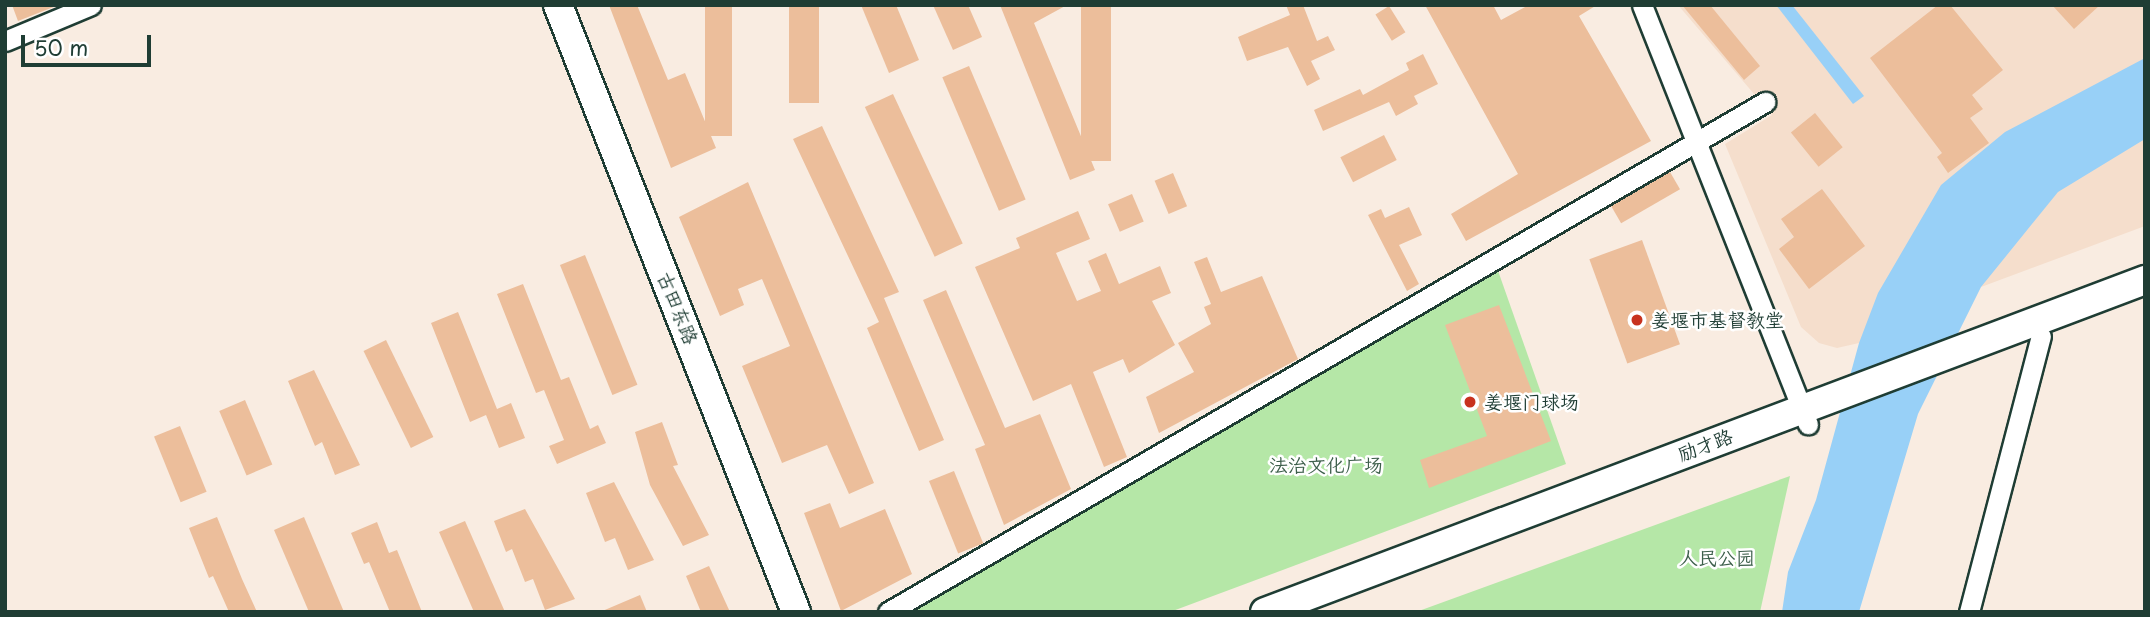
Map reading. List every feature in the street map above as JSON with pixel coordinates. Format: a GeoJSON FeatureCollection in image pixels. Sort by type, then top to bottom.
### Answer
{"type":"FeatureCollection","features":[{"type":"Feature","properties":{"kind":"street"},"geometry":{"type":"LineString","coordinates":[[5,41],[90,5]]}},
{"type":"Feature","properties":{"kind":"street","name":"古田东路"},"geometry":{"type":"LineString","coordinates":[[558,5],[796,612]]}},
{"type":"Feature","properties":{"kind":"street"},"geometry":{"type":"LineString","coordinates":[[1642,5],[1818,411]]}},
{"type":"Feature","properties":{"kind":"street"},"geometry":{"type":"LineString","coordinates":[[888,612],[1536,231],[1700,142],[1765,102]]}},
{"type":"Feature","properties":{"kind":"street","name":"励才路"},"geometry":{"type":"LineString","coordinates":[[1315,612],[1818,411],[1971,343],[2145,280]]}},
{"type":"Feature","properties":{"kind":"street","name":"励才路"},"geometry":{"type":"LineString","coordinates":[[1265,612],[1818,411],[1958,367],[2145,298]]}},
{"type":"Feature","properties":{"kind":"street"},"geometry":{"type":"LineString","coordinates":[[1969,612],[2041,336]]}},
{"type":"Feature","properties":{"kind":"shaded area"},"geometry":{"type":"Polygon","coordinates":[[[1678,5],[2145,5],[2145,226],[1981,287],[1859,343],[1837,348],[1819,343],[1801,327],[1725,144],[1772,115],[1678,5]]]}},
{"type":"Feature","properties":{"kind":"green space","name":"法治文化广场"},"geometry":{"type":"Polygon","coordinates":[[[1496,265],[1566,464],[1170,612],[912,612],[1496,265]]]}},
{"type":"Feature","properties":{"kind":"green space","name":"人民公园"},"geometry":{"type":"Polygon","coordinates":[[[1790,476],[1760,612],[1416,612],[1790,476]]]}},
{"type":"Feature","properties":{"kind":"water"},"geometry":{"type":"Polygon","coordinates":[[[1776,5],[1792,5],[1864,96],[1853,104],[1776,5]]]}},
{"type":"Feature","properties":{"kind":"water"},"geometry":{"type":"Polygon","coordinates":[[[2145,58],[2145,139],[2058,192],[1981,287],[1918,414],[1859,612],[1782,612],[1788,572],[1816,500],[1859,343],[1878,293],[1941,185],[2005,132],[2145,58]]]}},
{"type":"Feature","properties":{"kind":"building"},"geometry":{"type":"Polygon","coordinates":[[[12,5],[56,5],[56,6],[18,21],[12,5]]]}},
{"type":"Feature","properties":{"kind":"building"},"geometry":{"type":"Polygon","coordinates":[[[609,5],[637,5],[668,80],[685,73],[716,148],[671,168],[609,5]]]}},
{"type":"Feature","properties":{"kind":"building"},"geometry":{"type":"Polygon","coordinates":[[[705,5],[732,5],[732,136],[705,136],[705,5]]]}},
{"type":"Feature","properties":{"kind":"building"},"geometry":{"type":"Polygon","coordinates":[[[789,5],[819,5],[819,103],[789,103],[789,5]]]}},
{"type":"Feature","properties":{"kind":"building"},"geometry":{"type":"Polygon","coordinates":[[[861,5],[896,5],[919,60],[889,73],[861,5]]]}},
{"type":"Feature","properties":{"kind":"building"},"geometry":{"type":"Polygon","coordinates":[[[933,5],[968,5],[982,37],[953,50],[933,5]]]}},
{"type":"Feature","properties":{"kind":"building"},"geometry":{"type":"Polygon","coordinates":[[[1000,5],[1067,5],[1034,23],[1095,170],[1070,180],[1000,5]]]}},
{"type":"Feature","properties":{"kind":"building"},"geometry":{"type":"Polygon","coordinates":[[[1081,5],[1111,5],[1111,161],[1081,161],[1081,5]]]}},
{"type":"Feature","properties":{"kind":"building"},"geometry":{"type":"Polygon","coordinates":[[[1286,5],[1303,5],[1317,41],[1328,36],[1335,50],[1311,61],[1320,79],[1307,86],[1288,47],[1247,61],[1238,37],[1290,15],[1286,5]]]}},
{"type":"Feature","properties":{"kind":"building"},"geometry":{"type":"Polygon","coordinates":[[[1425,5],[1493,5],[1501,20],[1529,5],[1597,5],[1579,16],[1651,141],[1466,241],[1451,214],[1518,174],[1425,5]]]}},
{"type":"Feature","properties":{"kind":"building"},"geometry":{"type":"Polygon","coordinates":[[[1682,5],[1710,5],[1760,66],[1744,80],[1682,5]]]}},
{"type":"Feature","properties":{"kind":"building"},"geometry":{"type":"Polygon","coordinates":[[[1938,5],[1950,5],[2003,70],[1972,95],[1983,109],[1970,118],[1989,143],[1948,173],[1937,157],[1942,153],[1870,58],[1938,5]]]}},
{"type":"Feature","properties":{"kind":"building"},"geometry":{"type":"Polygon","coordinates":[[[2052,5],[2100,5],[2074,29],[2052,5]]]}},
{"type":"Feature","properties":{"kind":"building"},"geometry":{"type":"Polygon","coordinates":[[[1389,6],[1405,32],[1392,41],[1375,14],[1389,6]]]}},
{"type":"Feature","properties":{"kind":"building"},"geometry":{"type":"Polygon","coordinates":[[[1423,54],[1438,84],[1414,96],[1418,104],[1396,116],[1389,102],[1323,131],[1314,110],[1360,89],[1363,95],[1409,70],[1406,63],[1423,54]]]}},
{"type":"Feature","properties":{"kind":"building"},"geometry":{"type":"Polygon","coordinates":[[[969,66],[1026,199],[999,211],[942,77],[969,66]]]}},
{"type":"Feature","properties":{"kind":"building"},"geometry":{"type":"Polygon","coordinates":[[[893,94],[963,244],[935,257],[865,107],[893,94]]]}},
{"type":"Feature","properties":{"kind":"building"},"geometry":{"type":"Polygon","coordinates":[[[1815,113],[1843,147],[1819,167],[1791,133],[1815,113]]]}},
{"type":"Feature","properties":{"kind":"building"},"geometry":{"type":"Polygon","coordinates":[[[822,126],[899,292],[884,298],[944,440],[919,451],[867,328],[879,322],[793,139],[822,126]]]}},
{"type":"Feature","properties":{"kind":"building"},"geometry":{"type":"Polygon","coordinates":[[[1384,135],[1397,160],[1353,182],[1340,157],[1384,135]]]}},
{"type":"Feature","properties":{"kind":"building"},"geometry":{"type":"Polygon","coordinates":[[[1670,172],[1680,189],[1621,223],[1611,206],[1670,172]]]}},
{"type":"Feature","properties":{"kind":"building"},"geometry":{"type":"Polygon","coordinates":[[[1173,173],[1187,206],[1169,214],[1155,181],[1173,173]]]}},
{"type":"Feature","properties":{"kind":"building"},"geometry":{"type":"Polygon","coordinates":[[[748,182],[874,483],[849,494],[827,445],[782,463],[742,366],[790,346],[762,279],[738,289],[744,305],[720,316],[679,217],[748,182]]]}},
{"type":"Feature","properties":{"kind":"building"},"geometry":{"type":"Polygon","coordinates":[[[1822,189],[1865,246],[1809,289],[1779,249],[1794,237],[1781,219],[1822,189]]]}},
{"type":"Feature","properties":{"kind":"building"},"geometry":{"type":"Polygon","coordinates":[[[1132,194],[1144,222],[1120,232],[1108,204],[1132,194]]]}},
{"type":"Feature","properties":{"kind":"building"},"geometry":{"type":"Polygon","coordinates":[[[1409,207],[1422,235],[1399,245],[1419,284],[1407,291],[1368,215],[1381,209],[1385,218],[1409,207]]]}},
{"type":"Feature","properties":{"kind":"building"},"geometry":{"type":"Polygon","coordinates":[[[1078,211],[1090,239],[1056,253],[1077,301],[1101,291],[1088,261],[1106,253],[1119,284],[1160,266],[1171,293],[1152,301],[1175,345],[1129,373],[1123,359],[1093,372],[1127,457],[1104,467],[1071,384],[1033,401],[975,267],[1020,248],[1016,238],[1078,211]]]}},
{"type":"Feature","properties":{"kind":"building"},"geometry":{"type":"Polygon","coordinates":[[[1642,240],[1680,344],[1627,363],[1589,259],[1642,240]]]}},
{"type":"Feature","properties":{"kind":"building"},"geometry":{"type":"Polygon","coordinates":[[[585,255],[637,385],[612,395],[560,265],[585,255]]]}},
{"type":"Feature","properties":{"kind":"building"},"geometry":{"type":"Polygon","coordinates":[[[1207,257],[1221,292],[1262,276],[1298,359],[1159,433],[1146,397],[1194,372],[1178,343],[1211,324],[1204,307],[1211,304],[1194,262],[1207,257]]]}},
{"type":"Feature","properties":{"kind":"building"},"geometry":{"type":"Polygon","coordinates":[[[523,284],[561,380],[569,377],[590,429],[598,425],[606,443],[557,464],[549,446],[564,440],[544,390],[536,393],[497,294],[523,284]]]}},
{"type":"Feature","properties":{"kind":"building"},"geometry":{"type":"Polygon","coordinates":[[[946,290],[1005,428],[1040,414],[1071,489],[1004,525],[975,449],[985,445],[923,300],[946,290]]]}},
{"type":"Feature","properties":{"kind":"building"},"geometry":{"type":"Polygon","coordinates":[[[1499,305],[1551,441],[1429,488],[1420,460],[1487,436],[1445,325],[1499,305]]]}},
{"type":"Feature","properties":{"kind":"building"},"geometry":{"type":"Polygon","coordinates":[[[458,312],[497,409],[511,403],[525,438],[499,448],[486,415],[470,422],[431,323],[458,312]]]}},
{"type":"Feature","properties":{"kind":"building"},"geometry":{"type":"Polygon","coordinates":[[[386,340],[433,437],[411,448],[364,351],[386,340]]]}},
{"type":"Feature","properties":{"kind":"building"},"geometry":{"type":"Polygon","coordinates":[[[314,370],[360,465],[335,475],[322,442],[315,446],[288,381],[314,370]]]}},
{"type":"Feature","properties":{"kind":"building"},"geometry":{"type":"Polygon","coordinates":[[[245,400],[272,464],[247,475],[219,411],[245,400]]]}},
{"type":"Feature","properties":{"kind":"building"},"geometry":{"type":"Polygon","coordinates":[[[662,422],[678,465],[673,466],[709,535],[683,546],[650,485],[635,432],[662,422]]]}},
{"type":"Feature","properties":{"kind":"building"},"geometry":{"type":"Polygon","coordinates":[[[180,426],[207,492],[181,502],[154,436],[180,426]]]}},
{"type":"Feature","properties":{"kind":"building"},"geometry":{"type":"Polygon","coordinates":[[[954,471],[983,543],[958,553],[929,481],[954,471]]]}},
{"type":"Feature","properties":{"kind":"building"},"geometry":{"type":"Polygon","coordinates":[[[614,482],[654,560],[628,570],[615,538],[605,542],[586,493],[614,482]]]}},
{"type":"Feature","properties":{"kind":"building"},"geometry":{"type":"Polygon","coordinates":[[[830,503],[840,528],[885,509],[912,574],[841,611],[804,513],[830,503]]]}},
{"type":"Feature","properties":{"kind":"building"},"geometry":{"type":"Polygon","coordinates":[[[525,509],[575,599],[545,610],[533,579],[525,582],[512,549],[506,552],[494,521],[525,509]]]}},
{"type":"Feature","properties":{"kind":"building"},"geometry":{"type":"Polygon","coordinates":[[[217,517],[257,612],[229,612],[213,576],[209,578],[189,528],[217,517]]]}},
{"type":"Feature","properties":{"kind":"building"},"geometry":{"type":"Polygon","coordinates":[[[304,517],[344,612],[309,612],[274,530],[304,517]]]}},
{"type":"Feature","properties":{"kind":"building"},"geometry":{"type":"Polygon","coordinates":[[[465,521],[505,612],[474,612],[439,532],[465,521]]]}},
{"type":"Feature","properties":{"kind":"building"},"geometry":{"type":"Polygon","coordinates":[[[377,522],[389,553],[397,550],[422,612],[390,612],[369,562],[364,564],[351,533],[377,522]]]}},
{"type":"Feature","properties":{"kind":"building"},"geometry":{"type":"Polygon","coordinates":[[[709,566],[730,612],[701,612],[686,576],[709,566]]]}},
{"type":"Feature","properties":{"kind":"building"},"geometry":{"type":"Polygon","coordinates":[[[640,595],[647,612],[600,612],[640,595]]]}},
{"type":"Feature","properties":{"kind":"place","name":"姜堰市基督教堂"},"geometry":{"type":"Point","coordinates":[1637,320]}},
{"type":"Feature","properties":{"kind":"place","name":"姜堰门球场"},"geometry":{"type":"Point","coordinates":[1470,402]}}]}
